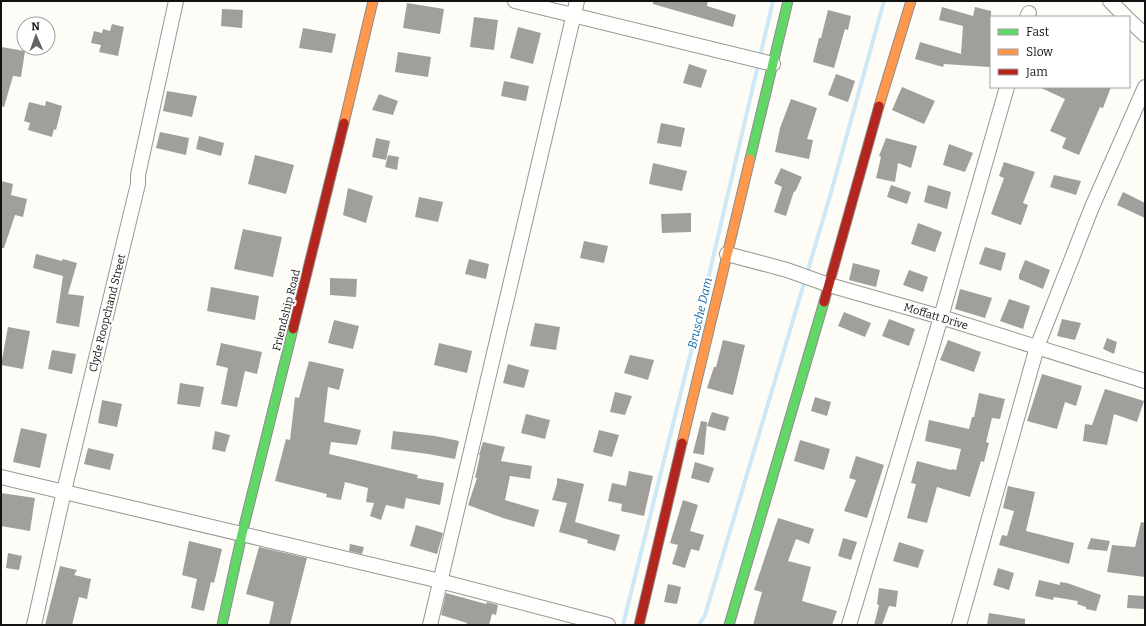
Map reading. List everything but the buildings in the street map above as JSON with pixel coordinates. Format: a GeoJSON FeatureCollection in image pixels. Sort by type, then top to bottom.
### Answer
{"type":"FeatureCollection","features":[{"type":"Feature","properties":{"kind":"street","name":"Clyde Roopchand Street"},"geometry":{"type":"LineString","coordinates":[[34,625],[64,491],[138,184],[138,175],[176,1]]}},
{"type":"Feature","properties":{"kind":"street","name":"Friendship Road"},"geometry":{"type":"LineString","coordinates":[[222,625],[242,534],[320,222],[373,1]]}},
{"type":"Feature","properties":{"kind":"street"},"geometry":{"type":"LineString","coordinates":[[515,1],[763,62]]}},
{"type":"Feature","properties":{"kind":"street"},"geometry":{"type":"LineString","coordinates":[[430,625],[577,1]]}},
{"type":"Feature","properties":{"kind":"street"},"geometry":{"type":"LineString","coordinates":[[639,625],[727,254],[763,62],[788,1]]}},
{"type":"Feature","properties":{"kind":"street"},"geometry":{"type":"LineString","coordinates":[[729,625],[825,283],[911,1]]}},
{"type":"Feature","properties":{"kind":"street"},"geometry":{"type":"LineString","coordinates":[[1110,1],[1125,16]]}},
{"type":"Feature","properties":{"kind":"street"},"geometry":{"type":"LineString","coordinates":[[1130,21],[1145,35]]}},
{"type":"Feature","properties":{"kind":"street"},"geometry":{"type":"LineString","coordinates":[[958,625],[1037,347],[1092,207],[1145,87]]}},
{"type":"Feature","properties":{"kind":"street"},"geometry":{"type":"LineString","coordinates":[[849,625],[1007,88]]}},
{"type":"Feature","properties":{"kind":"street","name":"Moffatt Drive"},"geometry":{"type":"LineString","coordinates":[[727,254],[787,270],[825,283],[941,316],[1145,382]]}},
{"type":"Feature","properties":{"kind":"street"},"geometry":{"type":"LineString","coordinates":[[1,476],[440,581],[608,625]]}},
{"type":"Feature","properties":{"kind":"waterway","name":"Brusche Dam"},"geometry":{"type":"LineString","coordinates":[[623,625],[692,348],[773,1]]}},
{"type":"Feature","properties":{"kind":"waterway"},"geometry":{"type":"LineString","coordinates":[[699,625],[705,615],[830,196],[884,1]]}},
{"type":"Feature","properties":{"kind":"traffic: fast"},"geometry":{"type":"LineString","coordinates":[[750,159],[788,1]]}},
{"type":"Feature","properties":{"kind":"traffic: fast"},"geometry":{"type":"LineString","coordinates":[[729,625],[824,302]]}},
{"type":"Feature","properties":{"kind":"traffic: fast"},"geometry":{"type":"LineString","coordinates":[[222,625],[242,534],[293,329]]}},
{"type":"Feature","properties":{"kind":"traffic: slow"},"geometry":{"type":"LineString","coordinates":[[344,123],[373,1]]}},
{"type":"Feature","properties":{"kind":"traffic: slow"},"geometry":{"type":"LineString","coordinates":[[879,106],[911,1]]}},
{"type":"Feature","properties":{"kind":"traffic: slow"},"geometry":{"type":"LineString","coordinates":[[682,443],[750,159]]}},
{"type":"Feature","properties":{"kind":"traffic: jam"},"geometry":{"type":"LineString","coordinates":[[824,302],[879,106]]}},
{"type":"Feature","properties":{"kind":"traffic: jam"},"geometry":{"type":"LineString","coordinates":[[293,329],[344,123]]}},
{"type":"Feature","properties":{"kind":"traffic: jam"},"geometry":{"type":"LineString","coordinates":[[639,625],[682,443]]}}]}
